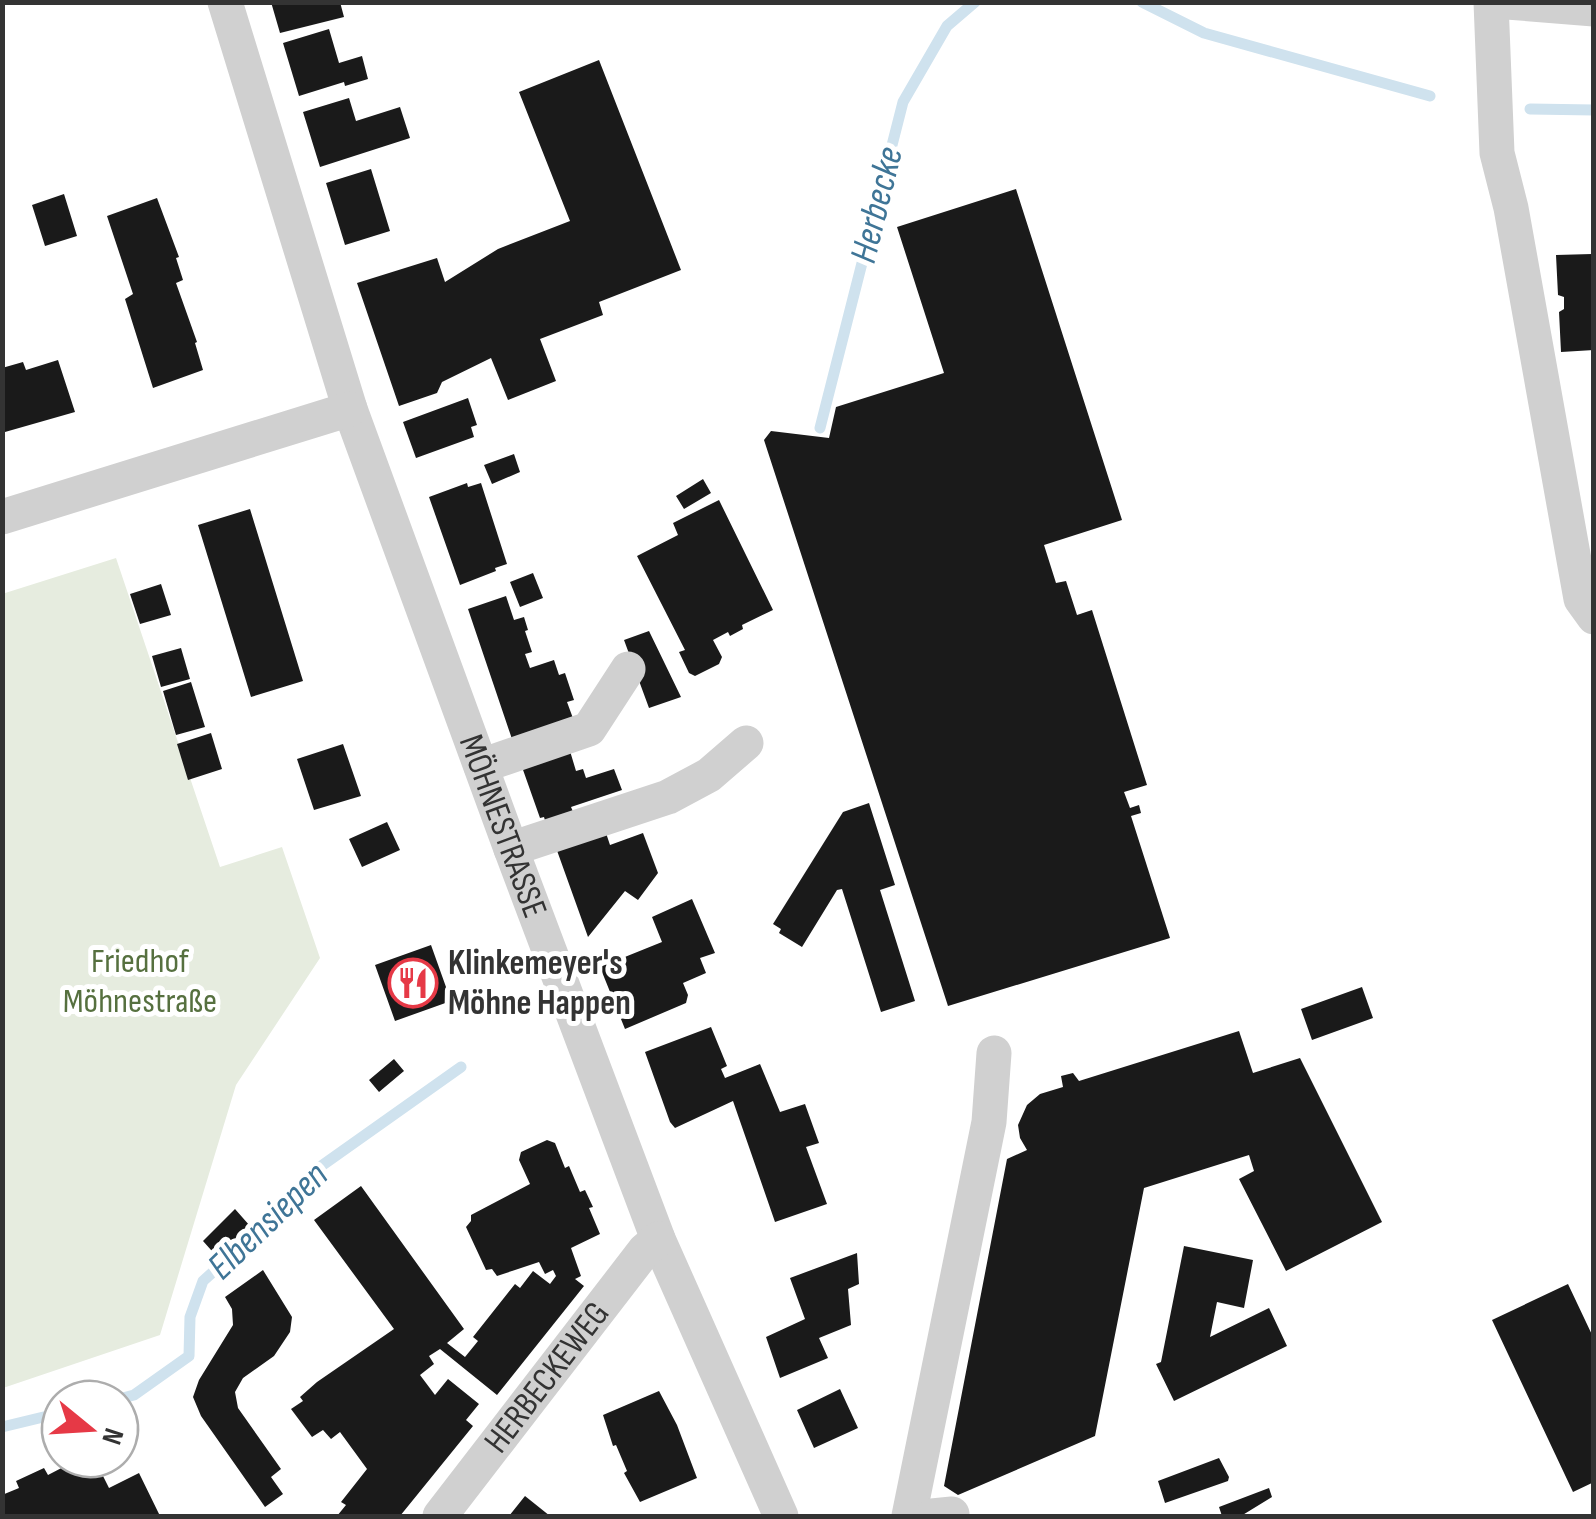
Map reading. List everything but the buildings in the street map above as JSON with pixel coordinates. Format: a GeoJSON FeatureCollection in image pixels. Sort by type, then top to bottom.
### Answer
{"type":"FeatureCollection","features":[{"type":"Feature","properties":{"kind":"street","name":"MÖHNESTRASSE"},"geometry":{"type":"LineString","coordinates":[[225,2],[350,409],[511,849],[658,1239],[780,1516]]}},
{"type":"Feature","properties":{"kind":"street"},"geometry":{"type":"LineString","coordinates":[[1491,2],[1498,154],[1582,599],[1594,617]]}},
{"type":"Feature","properties":{"kind":"street"},"geometry":{"type":"LineString","coordinates":[[1507,2],[1594,9]]}},
{"type":"Feature","properties":{"kind":"street"},"geometry":{"type":"LineString","coordinates":[[2,517],[350,409]]}},
{"type":"Feature","properties":{"kind":"street"},"geometry":{"type":"LineString","coordinates":[[482,766],[589,730],[628,669]]}},
{"type":"Feature","properties":{"kind":"street"},"geometry":{"type":"LineString","coordinates":[[511,849],[668,797],[708,775],[746,742]]}},
{"type":"Feature","properties":{"kind":"street"},"geometry":{"type":"LineString","coordinates":[[909,1516],[990,1122],[994,1052]]}},
{"type":"Feature","properties":{"kind":"street","name":"HERBECKEWEG"},"geometry":{"type":"LineString","coordinates":[[440,1516],[645,1250],[658,1239]]}},
{"type":"Feature","properties":{"kind":"green space","name":"Friedhof Möhnestraße"},"geometry":{"type":"Polygon","coordinates":[[[116,558],[220,867],[282,847],[320,958],[236,1085],[160,1335],[3,1388],[2,594],[116,558]]]}},
{"type":"Feature","properties":{"kind":"waterway","name":"Herbecke"},"geometry":{"type":"LineString","coordinates":[[820,428],[903,102],[947,26],[975,2]]}},
{"type":"Feature","properties":{"kind":"waterway","name":"Herbecke"},"geometry":{"type":"LineString","coordinates":[[1142,2],[1204,33],[1430,96]]}},
{"type":"Feature","properties":{"kind":"waterway","name":"Herbecke"},"geometry":{"type":"LineString","coordinates":[[1530,109],[1594,110]]}},
{"type":"Feature","properties":{"kind":"waterway","name":"Elbensiepen"},"geometry":{"type":"LineString","coordinates":[[140,1391],[189,1356],[190,1317],[203,1281],[251,1238],[310,1174],[461,1067]]}},
{"type":"Feature","properties":{"kind":"waterway","name":"Elbensiepen"},"geometry":{"type":"LineString","coordinates":[[2,1427],[40,1418]]}},
{"type":"Feature","properties":{"kind":"place","name":"Klinkemeyer's Möhne Happen"},"geometry":{"type":"Point","coordinates":[413,983]}}]}
